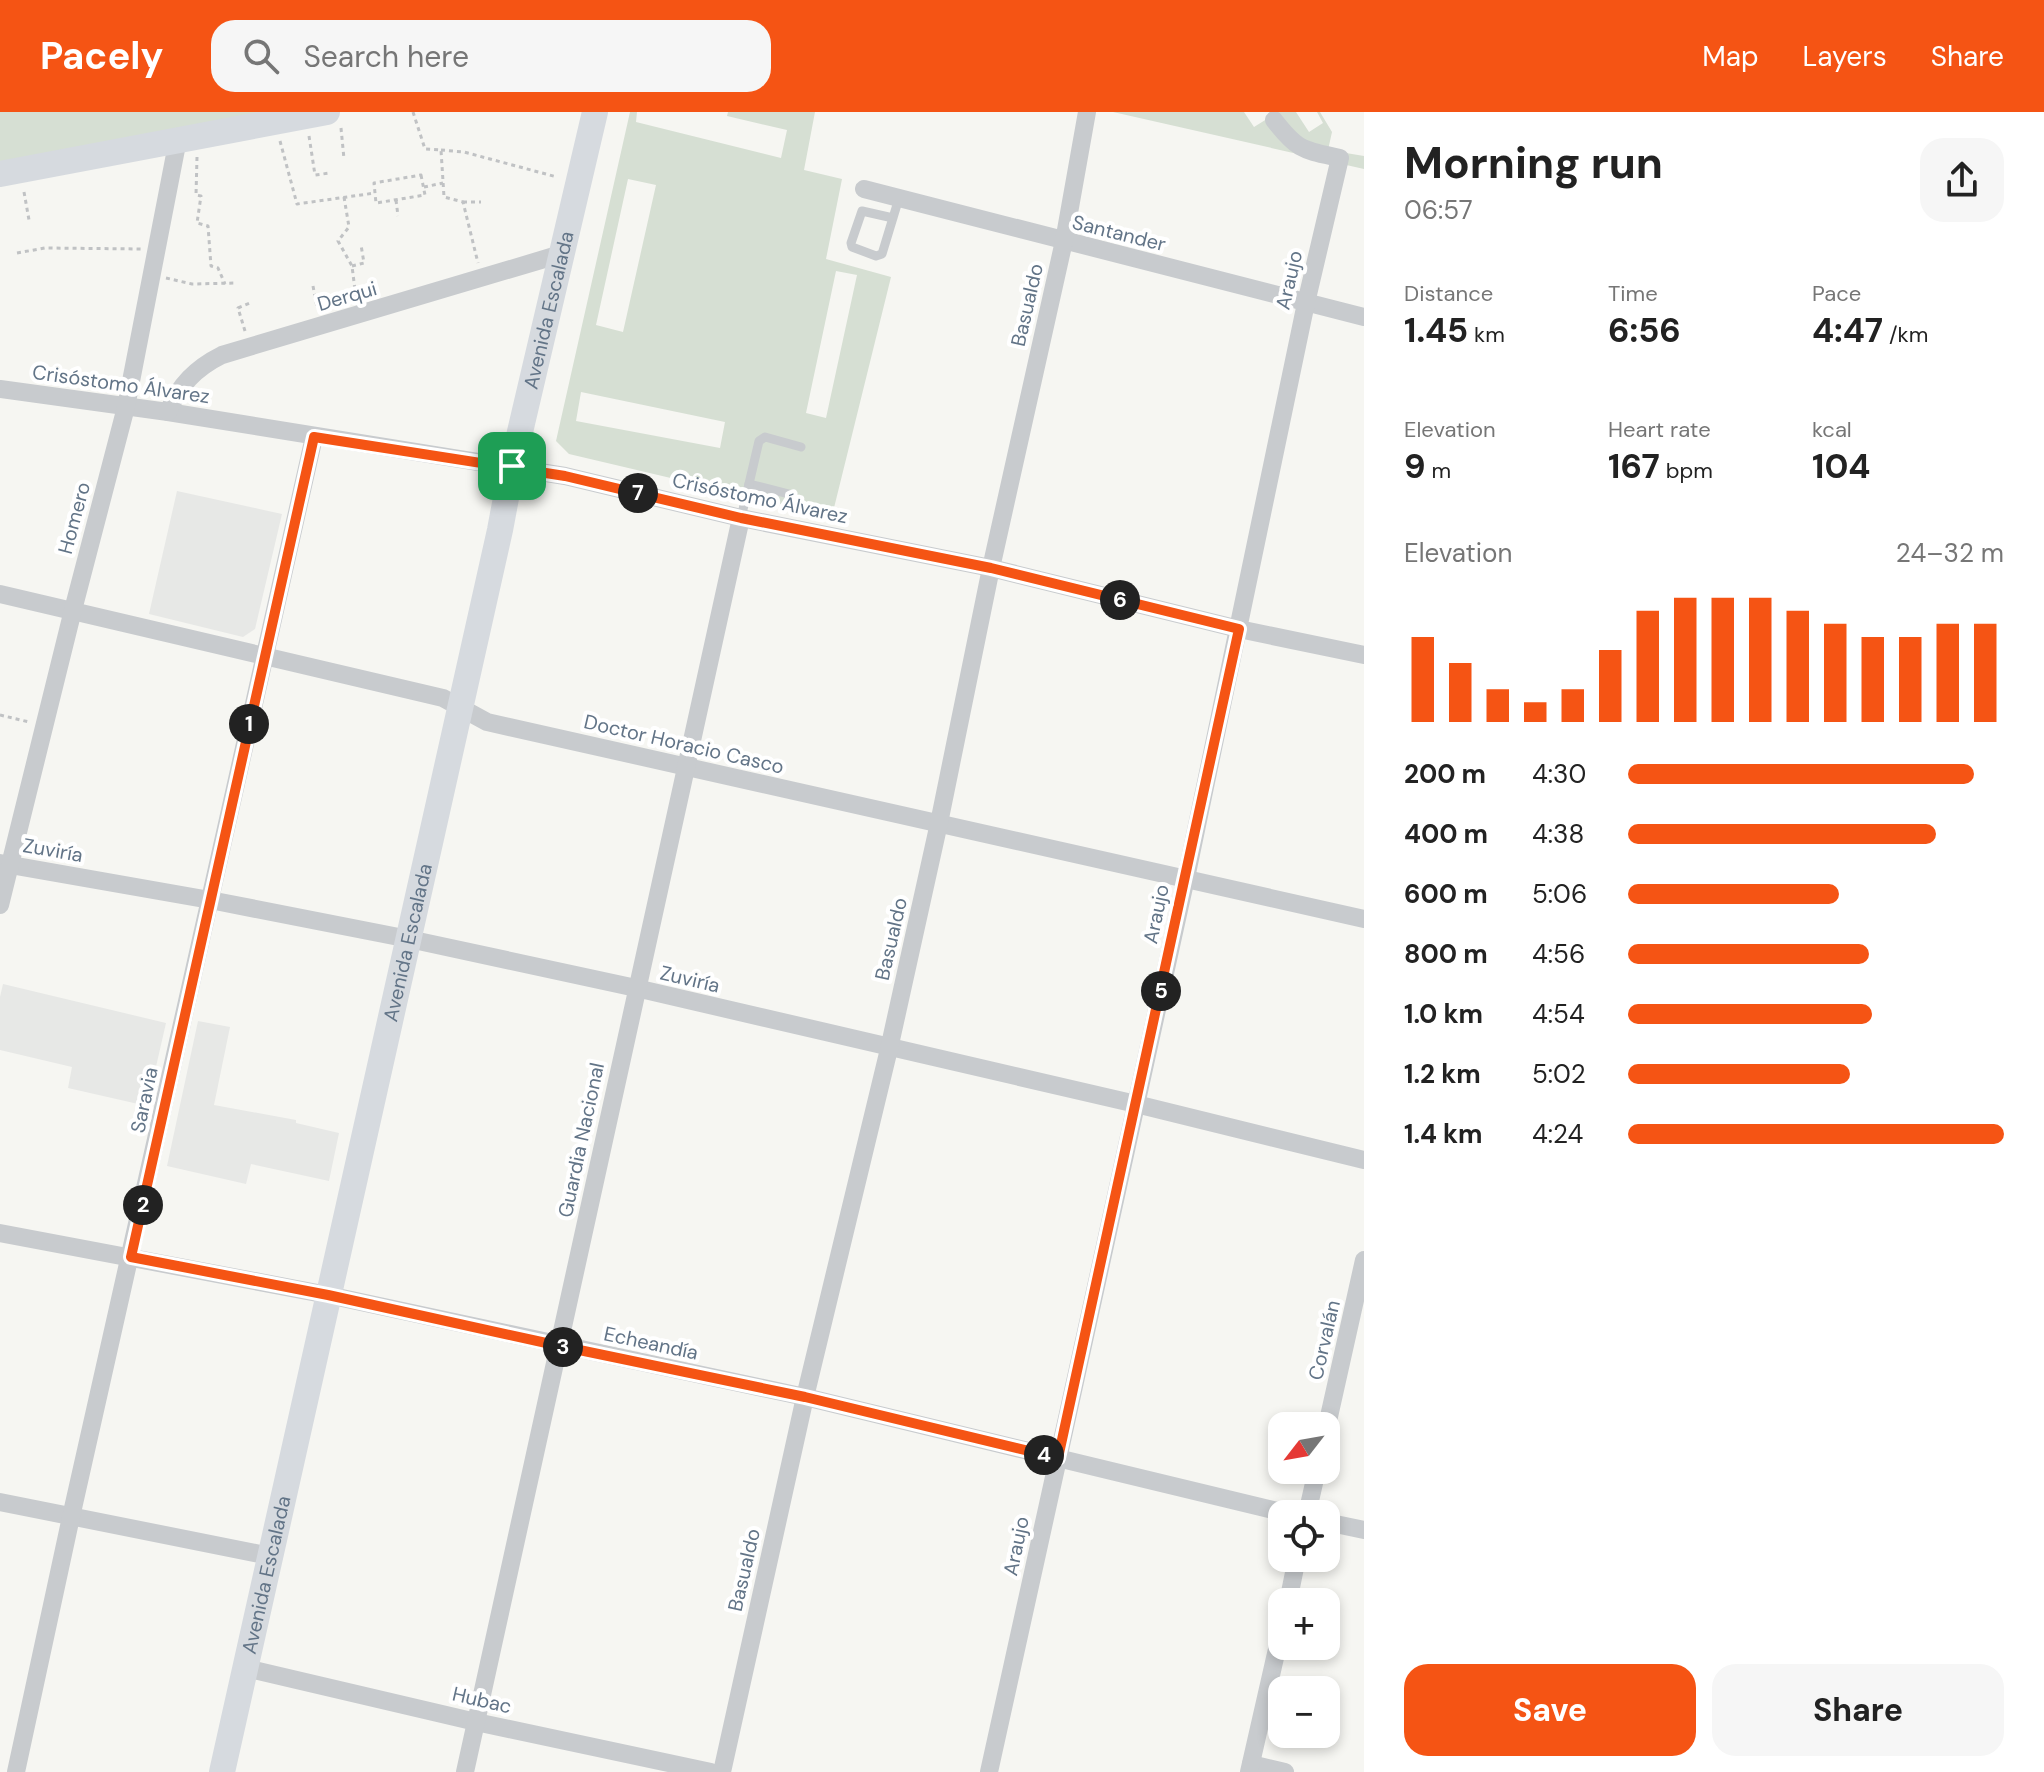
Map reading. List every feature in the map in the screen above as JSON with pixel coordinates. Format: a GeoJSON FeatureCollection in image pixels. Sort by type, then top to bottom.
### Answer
{"type":"FeatureCollection","features":[{"type":"Feature","properties":{"kind":"main road","name":"Avenida Escalada"},"geometry":{"type":"LineString","coordinates":[[222,1772],[512,466],[595,112]]}},
{"type":"Feature","properties":{"kind":"main road"},"geometry":{"type":"LineString","coordinates":[[10,172],[275,122],[324,119]]}},
{"type":"Feature","properties":{"kind":"street","name":"Basualdo"},"geometry":{"type":"LineString","coordinates":[[722,1772],[805,1397],[889,1049],[939,823],[991,568],[1064,241],[1087,112]]}},
{"type":"Feature","properties":{"kind":"street","name":"Araujo"},"geometry":{"type":"LineString","coordinates":[[989,1772],[1186,878],[1306,303],[1340,158],[1303,150],[1290,142],[1274,120]]}},
{"type":"Feature","properties":{"kind":"street","name":"Homero"},"geometry":{"type":"LineString","coordinates":[[0,905],[5,864],[126,407],[156,249],[187,138]]}},
{"type":"Feature","properties":{"kind":"street","name":"Santander"},"geometry":{"type":"LineString","coordinates":[[864,189],[1364,317]]}},
{"type":"Feature","properties":{"kind":"street","name":"Derqui"},"geometry":{"type":"LineString","coordinates":[[168,412],[186,380],[203,365],[222,355],[561,254]]}},
{"type":"Feature","properties":{"kind":"street","name":"Crisóstomo Álvarez"},"geometry":{"type":"LineString","coordinates":[[0,389],[168,412],[565,476],[741,518],[991,568],[1239,629],[1364,654]]}},
{"type":"Feature","properties":{"kind":"street","name":"Saravia"},"geometry":{"type":"LineString","coordinates":[[16,1772],[314,437]]}},
{"type":"Feature","properties":{"kind":"street","name":"Guardia Nacional"},"geometry":{"type":"LineString","coordinates":[[465,1772],[741,518]]}},
{"type":"Feature","properties":{"kind":"street","name":"Doctor Horacio Casco"},"geometry":{"type":"LineString","coordinates":[[0,594],[443,698],[487,722],[1364,919]]}},
{"type":"Feature","properties":{"kind":"street","name":"Zuviría"},"geometry":{"type":"LineString","coordinates":[[5,864],[409,939],[636,988],[1364,1160]]}},
{"type":"Feature","properties":{"kind":"street","name":"Echeandía"},"geometry":{"type":"LineString","coordinates":[[0,1233],[328,1295],[805,1397],[1268,1509]]}},
{"type":"Feature","properties":{"kind":"street","name":"Corvalán"},"geometry":{"type":"LineString","coordinates":[[1330,1412],[1364,1260]]}},
{"type":"Feature","properties":{"kind":"street"},"geometry":{"type":"LineString","coordinates":[[0,1502],[270,1556]]}},
{"type":"Feature","properties":{"kind":"street"},"geometry":{"type":"LineString","coordinates":[[1340,1525],[1364,1530]]}},
{"type":"Feature","properties":{"kind":"street"},"geometry":{"type":"LineString","coordinates":[[1275,1660],[1250,1768],[1285,1772]]}},
{"type":"Feature","properties":{"kind":"street","name":"Hubac"},"geometry":{"type":"LineString","coordinates":[[245,1668],[711,1772]]}},
{"type":"Feature","properties":{"kind":"lane"},"geometry":{"type":"LineString","coordinates":[[893,218],[862,211],[852,247],[880,255],[893,218],[899,198]]}},
{"type":"Feature","properties":{"kind":"lane"},"geometry":{"type":"LineString","coordinates":[[741,518],[761,439],[765,437],[801,447]]}},
{"type":"Feature","properties":{"kind":"lane"},"geometry":{"type":"LineString","coordinates":[[749,484],[789,494]]}},
{"type":"Feature","properties":{"kind":"path"},"geometry":{"type":"LineString","coordinates":[[413,112],[425,149],[464,152],[526,167],[577,184]]}},
{"type":"Feature","properties":{"kind":"path"},"geometry":{"type":"LineString","coordinates":[[324,119],[344,159]]}},
{"type":"Feature","properties":{"kind":"path"},"geometry":{"type":"LineString","coordinates":[[324,119],[315,175],[330,173]]}},
{"type":"Feature","properties":{"kind":"path"},"geometry":{"type":"LineString","coordinates":[[275,122],[297,204],[375,193]]}},
{"type":"Feature","properties":{"kind":"path"},"geometry":{"type":"LineString","coordinates":[[187,138],[196,195],[201,196],[197,223],[208,226],[211,266],[218,268],[225,284]]}},
{"type":"Feature","properties":{"kind":"path"},"geometry":{"type":"LineString","coordinates":[[441,150],[444,197],[463,202],[481,202]]}},
{"type":"Feature","properties":{"kind":"path"},"geometry":{"type":"LineString","coordinates":[[10,172],[29,220]]}},
{"type":"Feature","properties":{"kind":"path"},"geometry":{"type":"LineString","coordinates":[[421,175],[425,195],[376,203],[375,193],[374,183],[421,175]]}},
{"type":"Feature","properties":{"kind":"path"},"geometry":{"type":"LineString","coordinates":[[424,187],[444,183]]}},
{"type":"Feature","properties":{"kind":"path"},"geometry":{"type":"LineString","coordinates":[[344,197],[349,227],[338,241],[352,266],[356,296]]}},
{"type":"Feature","properties":{"kind":"path"},"geometry":{"type":"LineString","coordinates":[[396,200],[398,216]]}},
{"type":"Feature","properties":{"kind":"path"},"geometry":{"type":"LineString","coordinates":[[463,202],[483,277]]}},
{"type":"Feature","properties":{"kind":"path"},"geometry":{"type":"LineString","coordinates":[[352,266],[364,263],[361,245]]}},
{"type":"Feature","properties":{"kind":"path"},"geometry":{"type":"LineString","coordinates":[[17,253],[45,248],[156,249]]}},
{"type":"Feature","properties":{"kind":"path"},"geometry":{"type":"LineString","coordinates":[[150,276],[192,284],[237,283]]}},
{"type":"Feature","properties":{"kind":"path"},"geometry":{"type":"LineString","coordinates":[[313,286],[320,327]]}},
{"type":"Feature","properties":{"kind":"path"},"geometry":{"type":"LineString","coordinates":[[249,347],[238,308],[250,303]]}},
{"type":"Feature","properties":{"kind":"path"},"geometry":{"type":"LineString","coordinates":[[0,715],[44,726]]}},
{"type":"Feature","properties":{"kind":"shaded area"},"geometry":{"type":"Polygon","coordinates":[[[0,112],[266,112],[0,163],[0,112]]]}},
{"type":"Feature","properties":{"kind":"shaded area"},"geometry":{"type":"Polygon","coordinates":[[[630,112],[637,112],[636,122],[781,158],[787,130],[727,116],[728,112],[815,112],[804,170],[842,179],[826,259],[891,277],[832,516],[569,454],[556,441],[630,112]],[[628,179],[596,325],[623,332],[656,185],[628,179]],[[836,271],[806,413],[826,418],[857,275],[836,271]],[[581,392],[576,421],[720,448],[725,422],[581,392]]]}},
{"type":"Feature","properties":{"kind":"shaded area"},"geometry":{"type":"Polygon","coordinates":[[[1113,112],[1244,112],[1254,127],[1278,112],[1296,112],[1309,132],[1323,123],[1317,112],[1320,112],[1332,132],[1328,150],[1364,156],[1364,169],[1113,112]]]}},
{"type":"Feature","properties":{"kind":"shaded area"},"geometry":{"type":"Polygon","coordinates":[[[177,491],[282,514],[255,629],[243,637],[149,614],[177,491]]]}},
{"type":"Feature","properties":{"kind":"shaded area"},"geometry":{"type":"Polygon","coordinates":[[[3,984],[166,1023],[147,1106],[68,1088],[72,1067],[0,1050],[0,997],[3,984]]]}},
{"type":"Feature","properties":{"kind":"shaded area"},"geometry":{"type":"Polygon","coordinates":[[[198,1021],[230,1027],[214,1105],[296,1120],[296,1123],[339,1133],[329,1181],[251,1164],[246,1184],[167,1166],[198,1021]]]}},
{"type":"Feature","properties":{"kind":"route"},"geometry":{"type":"LineString","coordinates":[[314,437],[512,466],[741,518],[991,568],[1239,629],[1058,1458],[805,1397],[328,1295],[131,1257],[314,437]]}}]}
